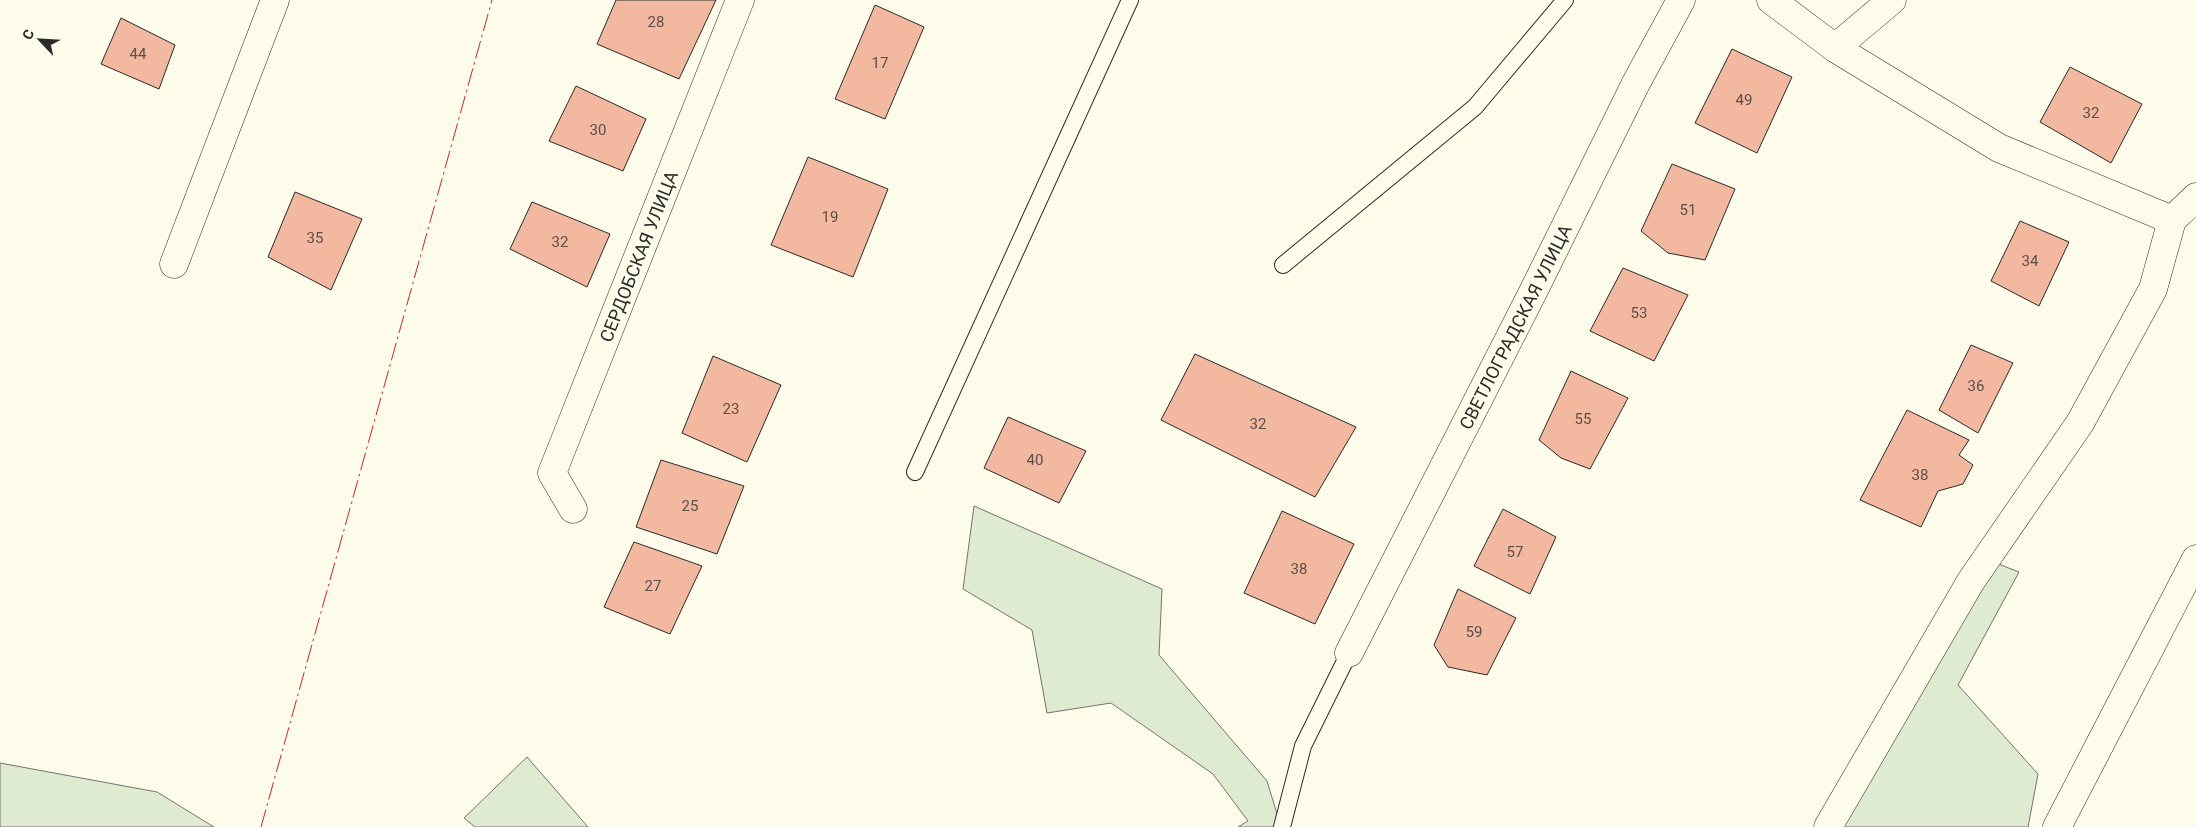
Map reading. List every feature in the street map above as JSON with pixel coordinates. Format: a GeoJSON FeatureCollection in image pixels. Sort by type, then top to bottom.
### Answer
{"type":"FeatureCollection","features":[{"type":"Feature","properties":{"kind":"street"},"geometry":{"type":"LineString","coordinates":[[174,264],[275,0]]}},
{"type":"Feature","properties":{"kind":"street","name":"СЕРДОБСКАЯ УЛИЦА"},"geometry":{"type":"LineString","coordinates":[[573,509],[552,473],[740,0]]}},
{"type":"Feature","properties":{"kind":"street","name":"СВЕТЛОГРАДСКАЯ УЛИЦА"},"geometry":{"type":"LineString","coordinates":[[1348,653],[1535,288],[1636,83],[1681,0]]}},
{"type":"Feature","properties":{"kind":"street"},"geometry":{"type":"LineString","coordinates":[[1771,0],[1835,48],[1999,148],[2172,220]]}},
{"type":"Feature","properties":{"kind":"street"},"geometry":{"type":"LineString","coordinates":[[1835,48],[1892,0]]}},
{"type":"Feature","properties":{"kind":"street"},"geometry":{"type":"LineString","coordinates":[[1828,827],[1971,581],[2080,423],[2153,289],[2172,220],[2196,196]]}},
{"type":"Feature","properties":{"kind":"street"},"geometry":{"type":"LineString","coordinates":[[2057,827],[2196,559]]}},
{"type":"Feature","properties":{"kind":"lane"},"geometry":{"type":"LineString","coordinates":[[915,472],[1130,0]]}},
{"type":"Feature","properties":{"kind":"lane"},"geometry":{"type":"LineString","coordinates":[[1283,265],[1475,107],[1565,0]]}},
{"type":"Feature","properties":{"kind":"lane"},"geometry":{"type":"LineString","coordinates":[[1282,827],[1303,746],[1348,653]]}},
{"type":"Feature","properties":{"kind":"green space"},"geometry":{"type":"Polygon","coordinates":[[[974,506],[1162,589],[1159,655],[1267,781],[1281,827],[1238,827],[1248,821],[1213,774],[1111,703],[1047,713],[1032,630],[963,589],[974,506]]]}},
{"type":"Feature","properties":{"kind":"green space"},"geometry":{"type":"Polygon","coordinates":[[[1983,558],[2019,572],[1958,685],[2038,774],[2028,827],[1843,827],[1983,558]]]}},
{"type":"Feature","properties":{"kind":"green space"},"geometry":{"type":"Polygon","coordinates":[[[527,757],[588,827],[475,827],[464,818],[527,757]]]}},
{"type":"Feature","properties":{"kind":"green space"},"geometry":{"type":"Polygon","coordinates":[[[0,763],[157,792],[214,827],[0,827],[0,763]]]}},
{"type":"Feature","properties":{"kind":"building"},"geometry":{"type":"Polygon","coordinates":[[[616,0],[716,0],[679,79],[597,44],[616,0]]]}},
{"type":"Feature","properties":{"kind":"building"},"geometry":{"type":"Polygon","coordinates":[[[875,5],[924,27],[885,119],[835,99],[875,5]]]}},
{"type":"Feature","properties":{"kind":"building"},"geometry":{"type":"Polygon","coordinates":[[[121,18],[175,45],[159,89],[101,64],[121,18]]]}},
{"type":"Feature","properties":{"kind":"building"},"geometry":{"type":"Polygon","coordinates":[[[1732,49],[1792,77],[1757,153],[1695,123],[1732,49]]]}},
{"type":"Feature","properties":{"kind":"building"},"geometry":{"type":"Polygon","coordinates":[[[2070,67],[2142,104],[2111,163],[2040,122],[2070,67]]]}},
{"type":"Feature","properties":{"kind":"building"},"geometry":{"type":"Polygon","coordinates":[[[576,86],[646,119],[623,171],[549,141],[576,86]]]}},
{"type":"Feature","properties":{"kind":"building"},"geometry":{"type":"Polygon","coordinates":[[[808,157],[888,189],[853,277],[771,245],[808,157]]]}},
{"type":"Feature","properties":{"kind":"building"},"geometry":{"type":"Polygon","coordinates":[[[1672,164],[1735,189],[1705,260],[1668,253],[1641,231],[1672,164]]]}},
{"type":"Feature","properties":{"kind":"building"},"geometry":{"type":"Polygon","coordinates":[[[295,192],[362,219],[331,290],[268,257],[295,192]]]}},
{"type":"Feature","properties":{"kind":"building"},"geometry":{"type":"Polygon","coordinates":[[[532,202],[610,234],[587,287],[510,249],[532,202]]]}},
{"type":"Feature","properties":{"kind":"building"},"geometry":{"type":"Polygon","coordinates":[[[2020,221],[2069,242],[2039,306],[1991,281],[2020,221]]]}},
{"type":"Feature","properties":{"kind":"building"},"geometry":{"type":"Polygon","coordinates":[[[1623,268],[1688,295],[1654,361],[1590,331],[1623,268]]]}},
{"type":"Feature","properties":{"kind":"building"},"geometry":{"type":"Polygon","coordinates":[[[1971,345],[2013,363],[1978,433],[1939,410],[1971,345]]]}},
{"type":"Feature","properties":{"kind":"building"},"geometry":{"type":"Polygon","coordinates":[[[1195,354],[1356,427],[1315,497],[1161,420],[1195,354]]]}},
{"type":"Feature","properties":{"kind":"building"},"geometry":{"type":"Polygon","coordinates":[[[713,356],[781,385],[747,462],[682,433],[713,356]]]}},
{"type":"Feature","properties":{"kind":"building"},"geometry":{"type":"Polygon","coordinates":[[[1571,371],[1628,398],[1590,469],[1561,458],[1539,440],[1571,371]]]}},
{"type":"Feature","properties":{"kind":"building"},"geometry":{"type":"Polygon","coordinates":[[[1907,410],[1969,440],[1959,455],[1973,465],[1963,484],[1938,491],[1921,527],[1860,500],[1907,410]]]}},
{"type":"Feature","properties":{"kind":"building"},"geometry":{"type":"Polygon","coordinates":[[[1008,417],[1086,451],[1059,503],[984,468],[1008,417]]]}},
{"type":"Feature","properties":{"kind":"building"},"geometry":{"type":"Polygon","coordinates":[[[661,460],[744,486],[717,554],[636,527],[661,460]]]}},
{"type":"Feature","properties":{"kind":"building"},"geometry":{"type":"Polygon","coordinates":[[[1503,509],[1556,537],[1530,594],[1474,566],[1503,509]]]}},
{"type":"Feature","properties":{"kind":"building"},"geometry":{"type":"Polygon","coordinates":[[[1282,511],[1354,544],[1315,624],[1244,593],[1282,511]]]}},
{"type":"Feature","properties":{"kind":"building"},"geometry":{"type":"Polygon","coordinates":[[[634,542],[702,566],[670,634],[604,607],[634,542]]]}},
{"type":"Feature","properties":{"kind":"building"},"geometry":{"type":"Polygon","coordinates":[[[1458,589],[1516,618],[1487,675],[1448,667],[1434,645],[1458,589]]]}},
{"type":"Feature","properties":{"kind":"power"},"geometry":{"type":"LineString","coordinates":[[261,827],[492,0]]}}]}
